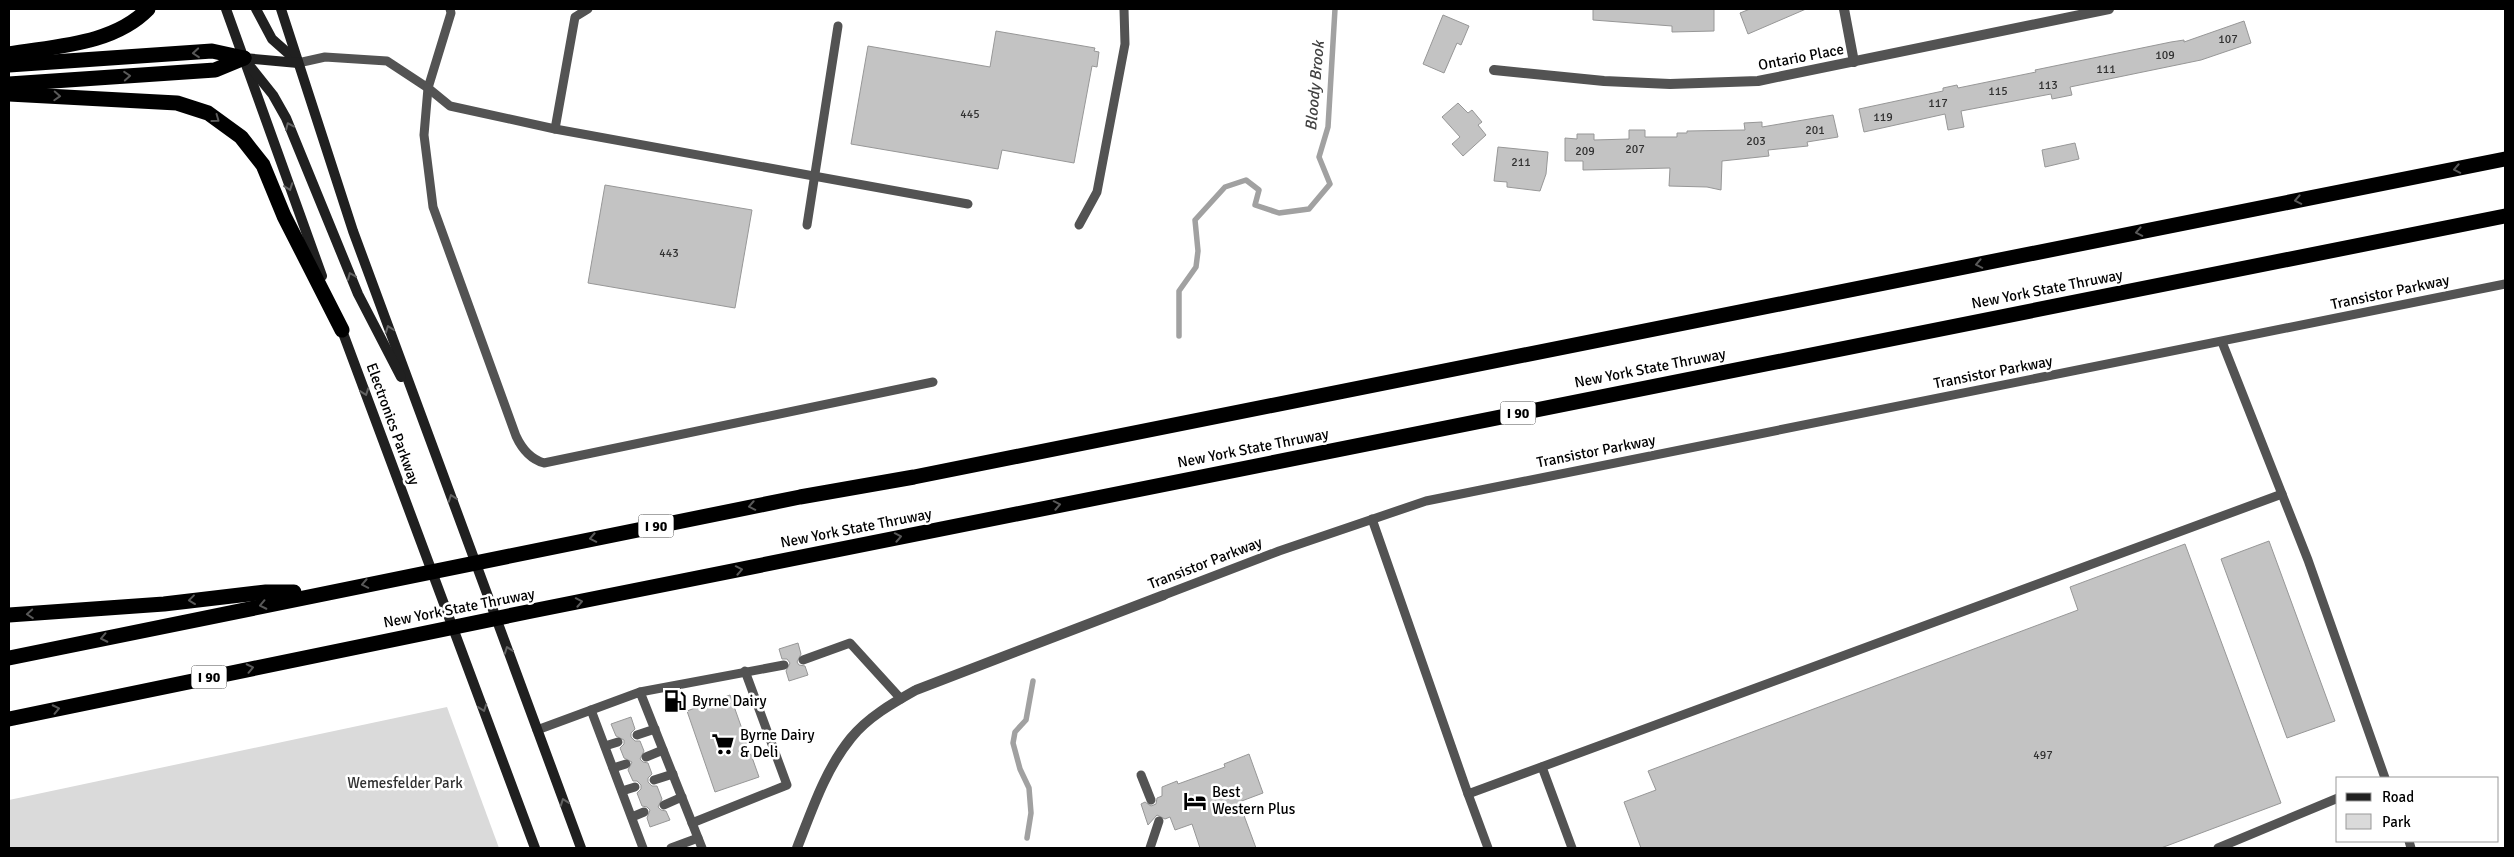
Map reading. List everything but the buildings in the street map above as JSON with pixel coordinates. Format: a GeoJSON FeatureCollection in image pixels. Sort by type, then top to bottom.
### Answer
{"type":"FeatureCollection","features":[{"type":"Feature","properties":{"kind":"highway"},"geometry":{"type":"LineString","coordinates":[[9,54],[90,40],[120,29],[148,9]]}},
{"type":"Feature","properties":{"kind":"highway"},"geometry":{"type":"LineString","coordinates":[[9,65],[212,51],[244,58]]}},
{"type":"Feature","properties":{"kind":"highway"},"geometry":{"type":"LineString","coordinates":[[9,84],[215,70],[244,58]]}},
{"type":"Feature","properties":{"kind":"highway"},"geometry":{"type":"LineString","coordinates":[[9,94],[177,102],[208,113],[241,137],[263,166],[284,216],[342,330]]}},
{"type":"Feature","properties":{"kind":"highway","name":"I 90"},"geometry":{"type":"LineString","coordinates":[[9,658],[328,591],[800,497],[914,478],[2505,159]]}},
{"type":"Feature","properties":{"kind":"highway","name":"New York State Thruway"},"geometry":{"type":"LineString","coordinates":[[9,719],[532,611],[2505,216]]}},
{"type":"Feature","properties":{"kind":"highway"},"geometry":{"type":"LineString","coordinates":[[9,615],[164,604],[266,592],[328,591]]}},
{"type":"Feature","properties":{"kind":"main road","name":"Electronics Parkway"},"geometry":{"type":"LineString","coordinates":[[226,9],[342,330],[535,848]]}},
{"type":"Feature","properties":{"kind":"main road"},"geometry":{"type":"LineString","coordinates":[[256,9],[272,39],[298,62]]}},
{"type":"Feature","properties":{"kind":"main road","name":"Electronics Parkway"},"geometry":{"type":"LineString","coordinates":[[281,9],[353,231],[581,848]]}},
{"type":"Feature","properties":{"kind":"main road"},"geometry":{"type":"LineString","coordinates":[[244,58],[298,62]]}},
{"type":"Feature","properties":{"kind":"main road"},"geometry":{"type":"LineString","coordinates":[[244,58],[273,95],[286,118],[358,294],[420,414]]}},
{"type":"Feature","properties":{"kind":"street"},"geometry":{"type":"LineString","coordinates":[[1844,9],[1854,62]]}},
{"type":"Feature","properties":{"kind":"street","name":"Ontario Place"},"geometry":{"type":"LineString","coordinates":[[1494,70],[1604,81],[1670,84],[1758,81],[2109,9]]}},
{"type":"Feature","properties":{"kind":"street","name":"Transistor Parkway"},"geometry":{"type":"LineString","coordinates":[[797,848],[825,778],[852,737],[883,709],[916,690],[1164,595]]}},
{"type":"Feature","properties":{"kind":"lane"},"geometry":{"type":"LineString","coordinates":[[450,9],[451,13],[428,88],[424,135],[433,207],[516,436],[522,448],[538,461],[554,461],[933,382]]}},
{"type":"Feature","properties":{"kind":"lane"},"geometry":{"type":"LineString","coordinates":[[555,129],[575,17],[588,9]]}},
{"type":"Feature","properties":{"kind":"lane"},"geometry":{"type":"LineString","coordinates":[[1079,225],[1097,192],[1125,44],[1124,9]]}},
{"type":"Feature","properties":{"kind":"lane"},"geometry":{"type":"LineString","coordinates":[[808,225],[838,26]]}},
{"type":"Feature","properties":{"kind":"lane"},"geometry":{"type":"LineString","coordinates":[[298,62],[325,57],[387,62],[428,88],[450,106],[555,129],[968,204]]}},
{"type":"Feature","properties":{"kind":"lane","name":"Transistor Parkway"},"geometry":{"type":"LineString","coordinates":[[1164,595],[1279,551],[1426,501],[2505,284]]}},
{"type":"Feature","properties":{"kind":"lane"},"geometry":{"type":"LineString","coordinates":[[2222,342],[2308,560],[2385,777]]}},
{"type":"Feature","properties":{"kind":"lane"},"geometry":{"type":"LineString","coordinates":[[1468,794],[2282,494]]}},
{"type":"Feature","properties":{"kind":"lane"},"geometry":{"type":"LineString","coordinates":[[1372,519],[1488,848]]}},
{"type":"Feature","properties":{"kind":"lane"},"geometry":{"type":"LineString","coordinates":[[803,660],[850,643],[901,699]]}},
{"type":"Feature","properties":{"kind":"lane"},"geometry":{"type":"LineString","coordinates":[[537,730],[640,692],[784,665]]}},
{"type":"Feature","properties":{"kind":"lane"},"geometry":{"type":"LineString","coordinates":[[692,824],[787,785],[745,671]]}},
{"type":"Feature","properties":{"kind":"lane"},"geometry":{"type":"LineString","coordinates":[[640,692],[702,848]]}},
{"type":"Feature","properties":{"kind":"lane"},"geometry":{"type":"LineString","coordinates":[[591,710],[643,848]]}},
{"type":"Feature","properties":{"kind":"lane"},"geometry":{"type":"LineString","coordinates":[[637,734],[655,729]]}},
{"type":"Feature","properties":{"kind":"lane"},"geometry":{"type":"LineString","coordinates":[[605,746],[618,742]]}},
{"type":"Feature","properties":{"kind":"lane"},"geometry":{"type":"LineString","coordinates":[[646,757],[663,750]]}},
{"type":"Feature","properties":{"kind":"lane"},"geometry":{"type":"LineString","coordinates":[[613,768],[626,764]]}},
{"type":"Feature","properties":{"kind":"lane"},"geometry":{"type":"LineString","coordinates":[[1542,767],[1572,848]]}},
{"type":"Feature","properties":{"kind":"lane"},"geometry":{"type":"LineString","coordinates":[[654,780],[673,774]]}},
{"type":"Feature","properties":{"kind":"lane"},"geometry":{"type":"LineString","coordinates":[[1141,775],[1151,800]]}},
{"type":"Feature","properties":{"kind":"lane"},"geometry":{"type":"LineString","coordinates":[[622,792],[635,787]]}},
{"type":"Feature","properties":{"kind":"lane"},"geometry":{"type":"LineString","coordinates":[[664,805],[682,797]]}},
{"type":"Feature","properties":{"kind":"lane"},"geometry":{"type":"LineString","coordinates":[[2218,848],[2336,799]]}},
{"type":"Feature","properties":{"kind":"lane"},"geometry":{"type":"LineString","coordinates":[[632,818],[644,812]]}},
{"type":"Feature","properties":{"kind":"lane"},"geometry":{"type":"LineString","coordinates":[[1150,848],[1159,821]]}},
{"type":"Feature","properties":{"kind":"lane"},"geometry":{"type":"LineString","coordinates":[[671,848],[698,838]]}},
{"type":"Feature","properties":{"kind":"green space","name":"Wemesfelder Park"},"geometry":{"type":"Polygon","coordinates":[[[447,707],[499,848],[9,848],[9,800],[447,707]]]}},
{"type":"Feature","properties":{"kind":"waterway","name":"Bloody Brook"},"geometry":{"type":"LineString","coordinates":[[1179,336],[1179,291],[1196,267],[1198,251],[1195,220],[1225,187],[1246,180],[1259,190],[1255,205],[1279,213],[1309,209],[1330,184],[1319,157],[1328,127],[1335,9]]}},
{"type":"Feature","properties":{"kind":"waterway"},"geometry":{"type":"LineString","coordinates":[[1027,838],[1031,813],[1029,788],[1020,769],[1013,743],[1015,732],[1026,720],[1033,681]]}},
{"type":"Feature","properties":{"kind":"place","name":"Byrne Dairy"},"geometry":{"type":"Point","coordinates":[675,701]}},
{"type":"Feature","properties":{"kind":"place","name":"Byrne Dairy & Deli"},"geometry":{"type":"Point","coordinates":[723,744]}},
{"type":"Feature","properties":{"kind":"place","name":"Best Western Plus"},"geometry":{"type":"Point","coordinates":[1195,801]}}]}
